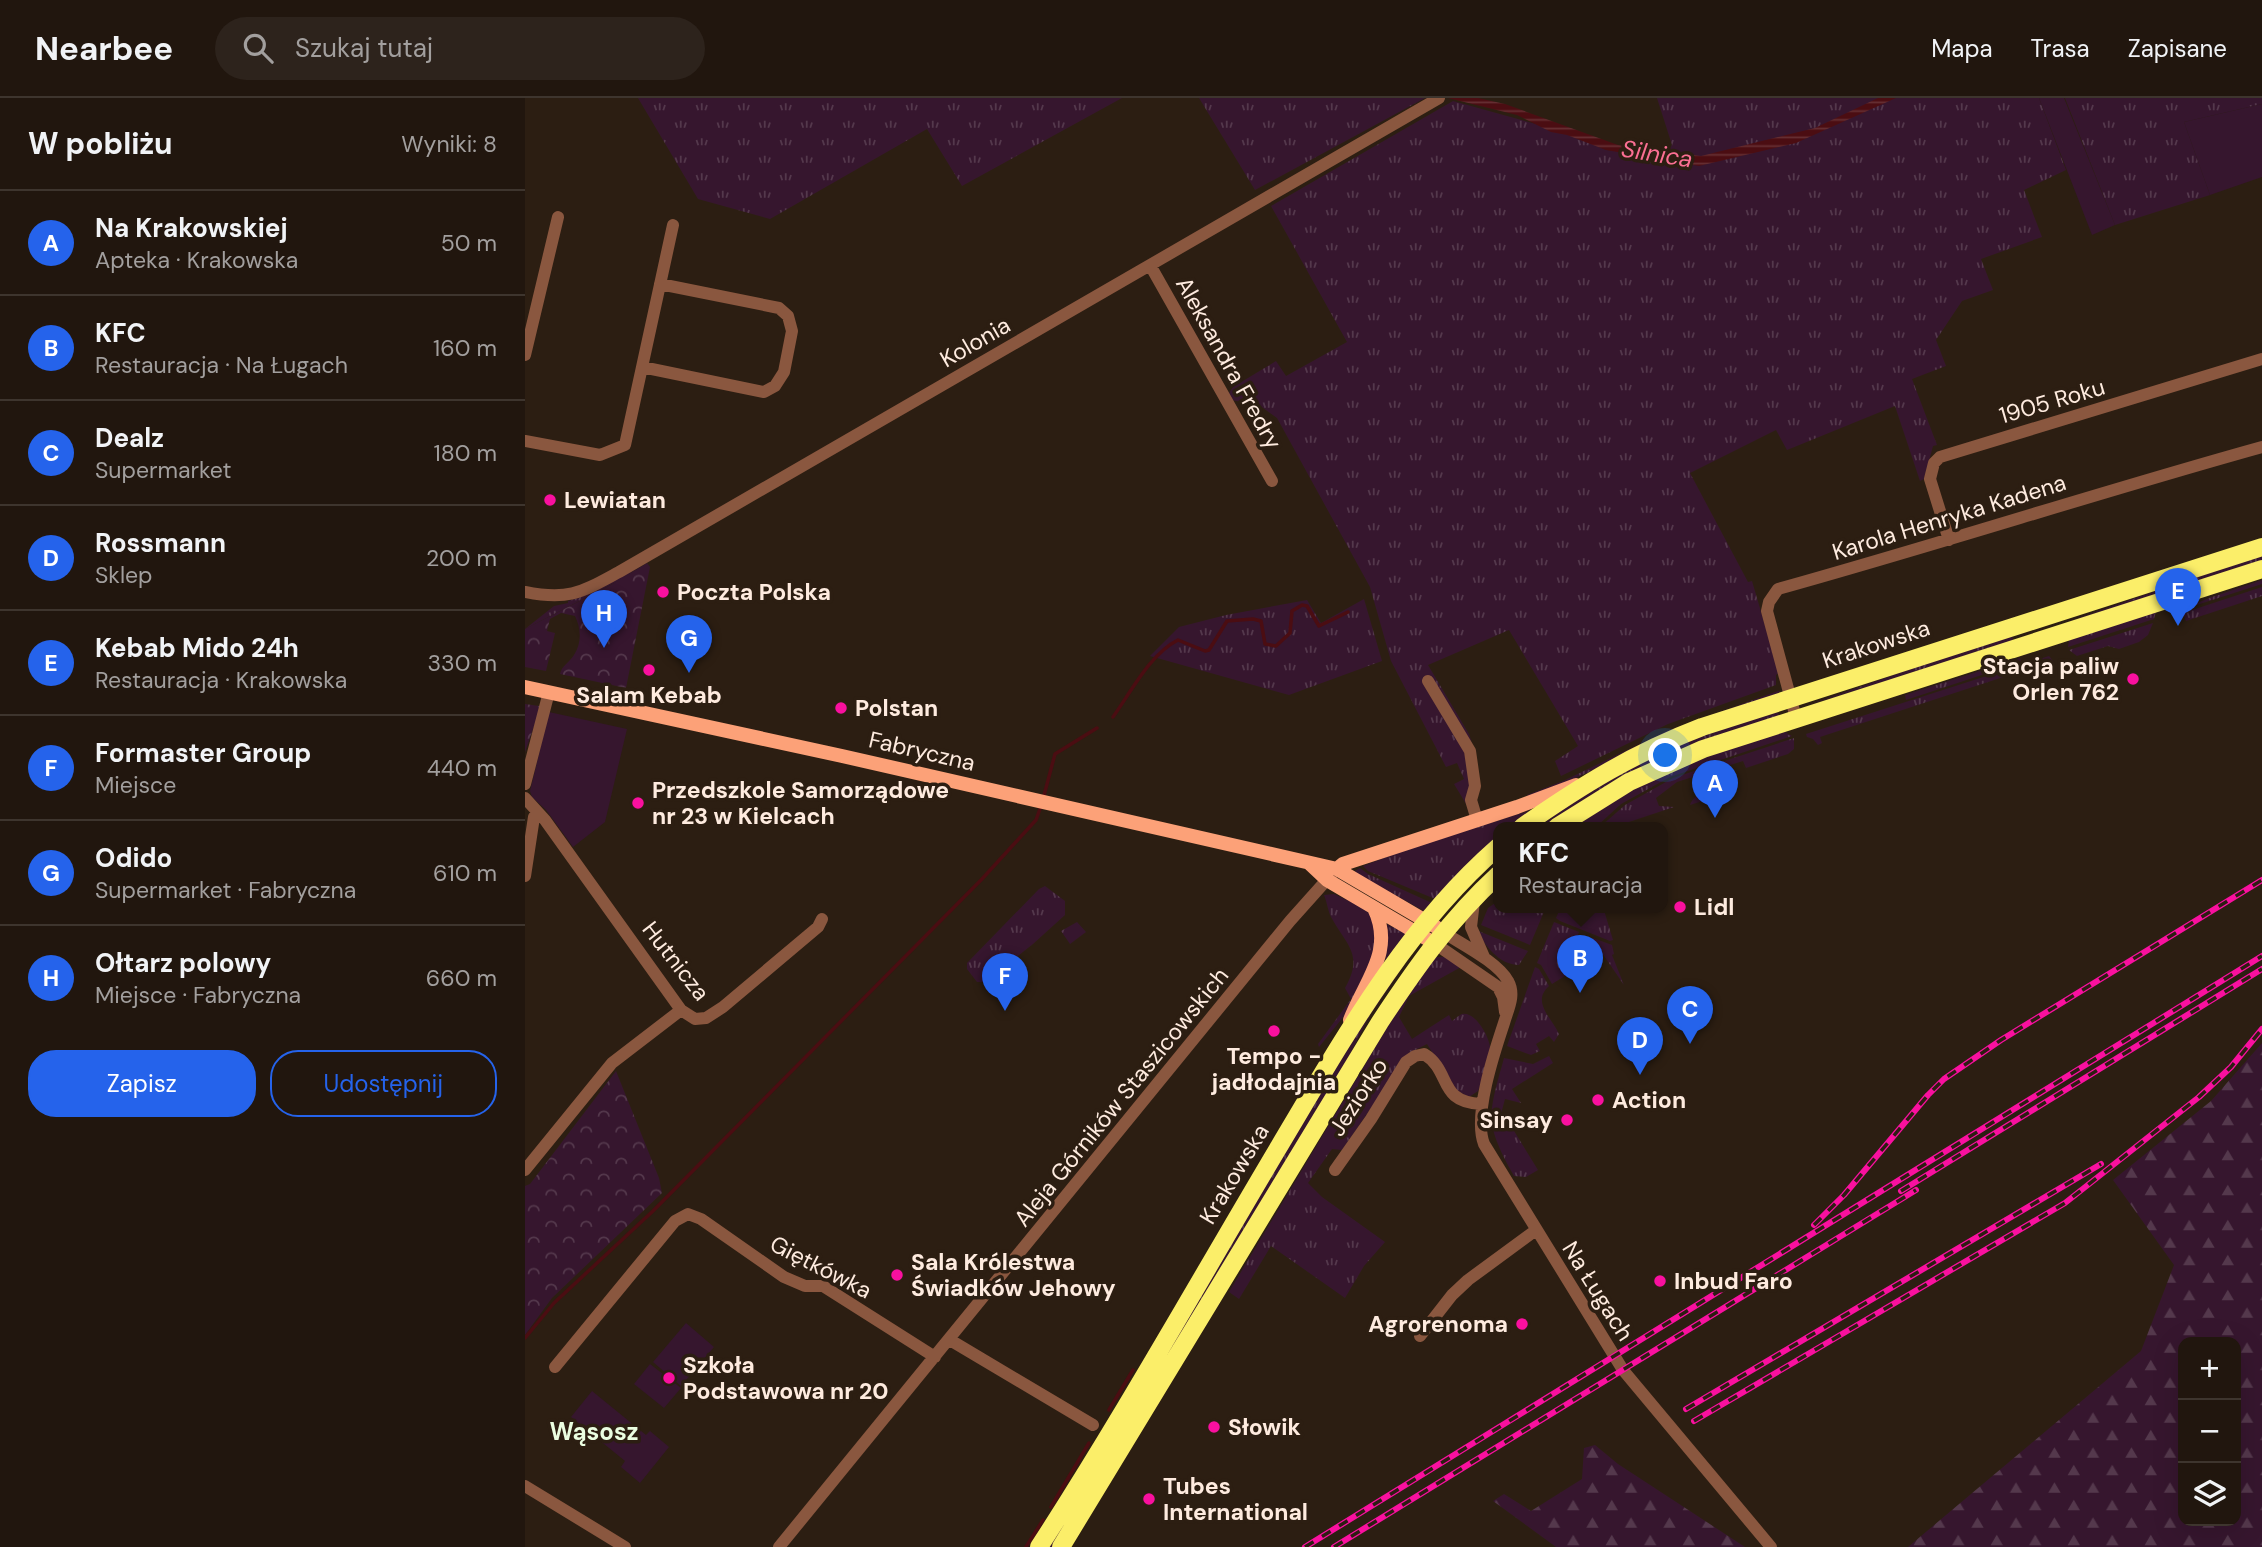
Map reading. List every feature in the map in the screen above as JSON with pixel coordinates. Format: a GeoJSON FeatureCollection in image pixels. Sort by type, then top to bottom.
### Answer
{"type":"FeatureCollection","features":[{"type":"Feature","properties":{"kind":"main road","name":"Krakowska"},"geometry":{"type":"LineString","coordinates":[[1529,822],[1588,781],[1667,741],[1791,697],[2262,547]]}},
{"type":"Feature","properties":{"kind":"main road","name":"Krakowska"},"geometry":{"type":"LineString","coordinates":[[1565,822],[1605,796],[1703,749],[2262,569]]}},
{"type":"Feature","properties":{"kind":"main road","name":"Fabryczna"},"geometry":{"type":"LineString","coordinates":[[525,687],[1309,863],[1438,937]]}},
{"type":"Feature","properties":{"kind":"main road"},"geometry":{"type":"LineString","coordinates":[[1332,874],[1343,864],[1588,781]]}},
{"type":"Feature","properties":{"kind":"main road","name":"Krakowska"},"geometry":{"type":"LineString","coordinates":[[1039,1547],[1343,1040],[1421,926],[1452,889],[1493,852]]}},
{"type":"Feature","properties":{"kind":"main road","name":"Fabryczna"},"geometry":{"type":"LineString","coordinates":[[1332,874],[1374,908],[1421,926]]}},
{"type":"Feature","properties":{"kind":"main road","name":"Krakowska"},"geometry":{"type":"LineString","coordinates":[[1061,1547],[1380,1022],[1438,937],[1493,880]]}},
{"type":"Feature","properties":{"kind":"main road"},"geometry":{"type":"LineString","coordinates":[[1343,1040],[1381,948],[1382,928],[1374,908]]}},
{"type":"Feature","properties":{"kind":"street","name":"Kolonia"},"geometry":{"type":"LineString","coordinates":[[525,592],[559,597],[581,592],[602,582],[1438,98]]}},
{"type":"Feature","properties":{"kind":"street"},"geometry":{"type":"LineString","coordinates":[[525,355],[558,217]]}},
{"type":"Feature","properties":{"kind":"street"},"geometry":{"type":"LineString","coordinates":[[525,441],[600,455],[625,445],[673,225]]}},
{"type":"Feature","properties":{"kind":"street","name":"Aleksandra Fredry"},"geometry":{"type":"LineString","coordinates":[[1150,265],[1272,481]]}},
{"type":"Feature","properties":{"kind":"street"},"geometry":{"type":"LineString","coordinates":[[642,367],[764,392],[775,386],[784,372],[792,331],[788,316],[779,308],[660,284]]}},
{"type":"Feature","properties":{"kind":"street","name":"1905 Roku"},"geometry":{"type":"LineString","coordinates":[[1949,540],[1930,479],[1934,463],[1940,457],[2262,359]]}},
{"type":"Feature","properties":{"kind":"street","name":"Karola Henryka Kadena"},"geometry":{"type":"LineString","coordinates":[[1795,718],[1767,611],[1769,602],[1778,589],[2262,447]]}},
{"type":"Feature","properties":{"kind":"street"},"geometry":{"type":"LineString","coordinates":[[1428,681],[1469,751],[1475,786],[1471,800],[1477,820]]}},
{"type":"Feature","properties":{"kind":"street"},"geometry":{"type":"LineString","coordinates":[[525,784],[549,692]]}},
{"type":"Feature","properties":{"kind":"street","name":"Hutnicza"},"geometry":{"type":"LineString","coordinates":[[525,798],[570,854],[681,1010],[695,1019],[713,1014],[818,927],[822,919]]}},
{"type":"Feature","properties":{"kind":"street"},"geometry":{"type":"LineString","coordinates":[[525,876],[537,812]]}},
{"type":"Feature","properties":{"kind":"street","name":"Aleja Górników Staszicowskich"},"geometry":{"type":"LineString","coordinates":[[779,1547],[1290,921],[1332,874]]}},
{"type":"Feature","properties":{"kind":"street","name":"Na Ługach"},"geometry":{"type":"LineString","coordinates":[[1475,897],[1471,927],[1485,961]]}},
{"type":"Feature","properties":{"kind":"street","name":"Na Ługach"},"geometry":{"type":"LineString","coordinates":[[1438,937],[1485,961],[1499,970],[1510,983],[1511,1003],[1481,1104],[1479,1131],[1484,1144],[1623,1370],[1771,1547]]}},
{"type":"Feature","properties":{"kind":"street","name":"Na Ługach"},"geometry":{"type":"LineString","coordinates":[[1438,937],[1498,987],[1505,1007],[1504,1021]]}},
{"type":"Feature","properties":{"kind":"street"},"geometry":{"type":"LineString","coordinates":[[525,1170],[612,1063],[681,1010]]}},
{"type":"Feature","properties":{"kind":"street","name":"Jeziorko"},"geometry":{"type":"LineString","coordinates":[[1335,1170],[1406,1062],[1415,1056],[1429,1057],[1454,1096],[1469,1103],[1481,1104]]}},
{"type":"Feature","properties":{"kind":"street","name":"Giętkówka"},"geometry":{"type":"LineString","coordinates":[[555,1367],[675,1221],[688,1214],[701,1219],[784,1277],[805,1286],[823,1286],[935,1357]]}},
{"type":"Feature","properties":{"kind":"street"},"geometry":{"type":"LineString","coordinates":[[1420,1336],[1452,1295],[1468,1280],[1536,1230]]}},
{"type":"Feature","properties":{"kind":"street"},"geometry":{"type":"LineString","coordinates":[[950,1340],[1093,1424]]}},
{"type":"Feature","properties":{"kind":"street"},"geometry":{"type":"LineString","coordinates":[[525,1486],[625,1547]]}},
{"type":"Feature","properties":{"kind":"green space"},"geometry":{"type":"Polygon","coordinates":[[[638,98],[1122,98],[962,186],[927,129],[770,219],[698,199],[638,98]]]}},
{"type":"Feature","properties":{"kind":"green space"},"geometry":{"type":"Polygon","coordinates":[[[1199,98],[1425,98],[1255,190],[1199,98]]]}},
{"type":"Feature","properties":{"kind":"green space"},"geometry":{"type":"Polygon","coordinates":[[[1657,98],[2039,98],[2066,170],[2024,190],[2042,237],[1981,259],[1993,290],[1962,301],[1936,340],[1946,366],[1912,379],[1937,445],[1933,446],[1924,479],[1920,481],[1895,406],[1787,450],[1776,430],[1690,473],[1748,582],[1752,581],[1779,673],[1776,675],[1776,685],[1668,724],[1561,776],[1555,761],[1578,746],[1509,630],[1428,665],[1472,743],[1473,770],[1468,807],[1454,784],[1464,779],[1457,763],[1446,767],[1391,661],[1370,587],[1277,418],[1259,405],[1231,400],[1229,393],[1233,387],[1276,361],[1286,376],[1347,342],[1271,206],[1453,101],[1565,132],[1606,150],[1664,156],[1672,145],[1657,98]]]}},
{"type":"Feature","properties":{"kind":"green space"},"geometry":{"type":"Polygon","coordinates":[[[2039,98],[2064,98],[2115,225],[2092,235],[2039,98]]]}},
{"type":"Feature","properties":{"kind":"green space"},"geometry":{"type":"Polygon","coordinates":[[[2065,98],[2262,98],[2262,104],[2184,122],[2210,195],[2115,225],[2065,98]]]}},
{"type":"Feature","properties":{"kind":"green space"},"geometry":{"type":"Polygon","coordinates":[[[2262,104],[2262,177],[2210,195],[2184,122],[2262,104]]]}},
{"type":"Feature","properties":{"kind":"green space"},"geometry":{"type":"Polygon","coordinates":[[[2262,554],[2262,562],[2067,622],[2262,554]]]}},
{"type":"Feature","properties":{"kind":"green space"},"geometry":{"type":"Polygon","coordinates":[[[646,562],[622,579],[525,629],[554,606],[581,597],[646,562]]]}},
{"type":"Feature","properties":{"kind":"green space"},"geometry":{"type":"Polygon","coordinates":[[[647,563],[650,567],[626,688],[560,674],[577,650],[580,636],[575,616],[561,613],[550,619],[547,631],[555,633],[546,671],[525,667],[525,629],[611,585],[647,563]]]}},
{"type":"Feature","properties":{"kind":"green space"},"geometry":{"type":"Polygon","coordinates":[[[2262,580],[2262,584],[2178,611],[2209,598],[2262,580]]]}},
{"type":"Feature","properties":{"kind":"green space"},"geometry":{"type":"Polygon","coordinates":[[[2262,587],[2262,596],[2186,621],[2183,613],[2262,587]]]}},
{"type":"Feature","properties":{"kind":"green space"},"geometry":{"type":"Polygon","coordinates":[[[1364,599],[1382,661],[1289,695],[1150,656],[1179,627],[1307,600],[1321,623],[1364,599]]]}},
{"type":"Feature","properties":{"kind":"green space"},"geometry":{"type":"Polygon","coordinates":[[[2156,611],[2154,619],[2068,647],[2069,640],[2156,611]]]}},
{"type":"Feature","properties":{"kind":"green space"},"geometry":{"type":"Polygon","coordinates":[[[2153,623],[2148,635],[2139,642],[2119,649],[2108,646],[2077,656],[2069,650],[2153,623]]]}},
{"type":"Feature","properties":{"kind":"green space"},"geometry":{"type":"Polygon","coordinates":[[[2011,634],[2014,642],[1808,705],[2011,634]]]}},
{"type":"Feature","properties":{"kind":"green space"},"geometry":{"type":"Polygon","coordinates":[[[2049,656],[2054,662],[2048,668],[2046,663],[1820,737],[1822,743],[1818,745],[1806,734],[2049,656]]]}},
{"type":"Feature","properties":{"kind":"green space"},"geometry":{"type":"Polygon","coordinates":[[[2020,658],[2021,662],[1906,700],[1905,695],[2020,658]]]}},
{"type":"Feature","properties":{"kind":"green space"},"geometry":{"type":"Polygon","coordinates":[[[1778,691],[1778,694],[1653,740],[1587,773],[1529,797],[1527,795],[1563,781],[1667,731],[1778,691]]]}},
{"type":"Feature","properties":{"kind":"green space"},"geometry":{"type":"Polygon","coordinates":[[[525,704],[539,706],[525,752],[525,704]]]}},
{"type":"Feature","properties":{"kind":"green space"},"geometry":{"type":"Polygon","coordinates":[[[549,712],[627,729],[605,822],[573,847],[530,791],[549,712]]]}},
{"type":"Feature","properties":{"kind":"green space"},"geometry":{"type":"Polygon","coordinates":[[[1776,712],[1779,714],[1553,822],[1546,822],[1592,788],[1630,767],[1734,725],[1776,712]]]}},
{"type":"Feature","properties":{"kind":"green space"},"geometry":{"type":"Polygon","coordinates":[[[1783,731],[1792,736],[1670,777],[1621,804],[1601,822],[1584,822],[1619,796],[1646,782],[1732,747],[1783,731]]]}},
{"type":"Feature","properties":{"kind":"green space"},"geometry":{"type":"Polygon","coordinates":[[[1794,738],[1794,749],[1788,754],[1746,768],[1743,761],[1677,782],[1656,798],[1659,806],[1674,807],[1629,822],[1606,822],[1625,805],[1673,778],[1794,738]]]}},
{"type":"Feature","properties":{"kind":"green space"},"geometry":{"type":"Polygon","coordinates":[[[1733,783],[1734,791],[1690,805],[1702,793],[1733,783]]]}},
{"type":"Feature","properties":{"kind":"green space"},"geometry":{"type":"Polygon","coordinates":[[[1532,810],[1518,822],[1494,822],[1532,810]]]}},
{"type":"Feature","properties":{"kind":"green space"},"geometry":{"type":"Polygon","coordinates":[[[1493,822],[1493,844],[1435,899],[1368,871],[1363,866],[1493,822]]]}},
{"type":"Feature","properties":{"kind":"green space"},"geometry":{"type":"Polygon","coordinates":[[[1360,868],[1432,903],[1424,911],[1357,874],[1355,871],[1360,868]]]}},
{"type":"Feature","properties":{"kind":"green space"},"geometry":{"type":"Polygon","coordinates":[[[1045,886],[1065,901],[1065,915],[985,982],[977,982],[967,969],[967,963],[1045,886]]]}},
{"type":"Feature","properties":{"kind":"green space"},"geometry":{"type":"Polygon","coordinates":[[[1334,894],[1360,906],[1371,915],[1378,944],[1349,1010],[1319,1047],[1318,1044],[1351,999],[1345,988],[1351,976],[1353,958],[1331,917],[1324,895],[1334,894]]]}},
{"type":"Feature","properties":{"kind":"green space"},"geometry":{"type":"Polygon","coordinates":[[[1493,904],[1493,913],[1543,913],[1530,945],[1481,925],[1488,908],[1493,904]]]}},
{"type":"Feature","properties":{"kind":"green space"},"geometry":{"type":"Polygon","coordinates":[[[1558,913],[1605,913],[1613,940],[1610,941],[1556,918],[1558,913]]]}},
{"type":"Feature","properties":{"kind":"green space"},"geometry":{"type":"Polygon","coordinates":[[[1077,922],[1086,932],[1070,944],[1061,931],[1077,922]]]}},
{"type":"Feature","properties":{"kind":"green space"},"geometry":{"type":"Polygon","coordinates":[[[1554,922],[1579,932],[1577,937],[1591,943],[1593,938],[1612,945],[1612,955],[1624,985],[1602,953],[1552,984],[1537,963],[1554,922]]]}},
{"type":"Feature","properties":{"kind":"green space"},"geometry":{"type":"Polygon","coordinates":[[[1387,924],[1406,934],[1385,962],[1388,940],[1387,924]]]}},
{"type":"Feature","properties":{"kind":"green space"},"geometry":{"type":"Polygon","coordinates":[[[1476,930],[1528,951],[1519,965],[1505,962],[1488,948],[1476,930]]]}},
{"type":"Feature","properties":{"kind":"green space"},"geometry":{"type":"Polygon","coordinates":[[[1435,957],[1446,957],[1461,967],[1409,996],[1399,1017],[1412,1039],[1449,1015],[1452,1021],[1462,1014],[1472,1016],[1484,1031],[1490,1047],[1488,1063],[1478,1091],[1469,1097],[1457,1091],[1427,1044],[1409,1053],[1342,1150],[1332,1149],[1308,1183],[1322,1197],[1385,1242],[1364,1266],[1345,1298],[1271,1246],[1239,1299],[1229,1292],[1406,996],[1435,957]]]}},
{"type":"Feature","properties":{"kind":"green space"},"geometry":{"type":"Polygon","coordinates":[[[1407,961],[1369,1017],[1348,1058],[1056,1547],[1047,1547],[1370,1008],[1407,961]]]}},
{"type":"Feature","properties":{"kind":"green space"},"geometry":{"type":"Polygon","coordinates":[[[1535,967],[1549,986],[1544,992],[1542,1004],[1559,1034],[1554,1042],[1549,1036],[1536,1044],[1540,1051],[1531,1055],[1507,1046],[1535,967]]]}},
{"type":"Feature","properties":{"kind":"green space"},"geometry":{"type":"Polygon","coordinates":[[[2262,1043],[2262,1547],[1908,1547],[2141,1351],[2174,1265],[2113,1180],[2211,1101],[2262,1043]]]}},
{"type":"Feature","properties":{"kind":"green space"},"geometry":{"type":"Polygon","coordinates":[[[1549,1056],[1553,1063],[1512,1089],[1521,1103],[1505,1099],[1501,1114],[1513,1117],[1508,1121],[1538,1170],[1526,1177],[1514,1176],[1493,1130],[1492,1107],[1504,1058],[1533,1064],[1549,1056]]]}},
{"type":"Feature","properties":{"kind":"green space"},"geometry":{"type":"Polygon","coordinates":[[[616,1071],[659,1178],[662,1193],[552,1298],[525,1335],[525,1186],[530,1184],[616,1071]]]}},
{"type":"Feature","properties":{"kind":"green space"},"geometry":{"type":"Polygon","coordinates":[[[686,1323],[714,1347],[681,1386],[653,1362],[686,1323]]]}},
{"type":"Feature","properties":{"kind":"green space"},"geometry":{"type":"Polygon","coordinates":[[[650,1364],[681,1388],[664,1408],[634,1384],[650,1364]]]}},
{"type":"Feature","properties":{"kind":"green space"},"geometry":{"type":"Polygon","coordinates":[[[592,1391],[646,1435],[650,1431],[669,1447],[640,1483],[621,1467],[625,1461],[571,1417],[592,1391]]]}},
{"type":"Feature","properties":{"kind":"green space"},"geometry":{"type":"Polygon","coordinates":[[[1595,1445],[1618,1464],[1745,1547],[1556,1547],[1493,1501],[1504,1494],[1531,1511],[1582,1479],[1584,1448],[1595,1445]]]}},
{"type":"Feature","properties":{"kind":"water","name":"Silnica"},"geometry":{"type":"Polygon","coordinates":[[[1448,98],[1478,98],[1505,104],[1618,145],[1701,156],[1815,128],[1878,98],[1896,98],[1796,143],[1699,166],[1606,150],[1567,135],[1551,132],[1517,115],[1448,98]]]}},
{"type":"Feature","properties":{"kind":"waterway"},"geometry":{"type":"LineString","coordinates":[[1113,717],[1150,664],[1178,640],[1205,651],[1209,650],[1227,621],[1253,619],[1261,621],[1265,644],[1276,646],[1290,633],[1292,611],[1302,605],[1307,606],[1319,626],[1348,612]]}},
{"type":"Feature","properties":{"kind":"waterway"},"geometry":{"type":"LineString","coordinates":[[1043,799],[1055,754],[1097,728]]}},
{"type":"Feature","properties":{"kind":"waterway"},"geometry":{"type":"LineString","coordinates":[[525,1338],[554,1303],[653,1211],[982,879],[1036,820],[1041,806]]}},
{"type":"Feature","properties":{"kind":"waterway"},"geometry":{"type":"LineString","coordinates":[[1109,1410],[1133,1370]]}},
{"type":"Feature","properties":{"kind":"waterway"},"geometry":{"type":"LineString","coordinates":[[1051,1507],[1089,1443]]}},
{"type":"Feature","properties":{"kind":"waterway"},"geometry":{"type":"LineString","coordinates":[[1026,1547],[1043,1520]]}},
{"type":"Feature","properties":{"kind":"railway"},"geometry":{"type":"LineString","coordinates":[[1814,1225],[1844,1195],[1944,1079],[2001,1040],[2262,880]]}},
{"type":"Feature","properties":{"kind":"railway"},"geometry":{"type":"LineString","coordinates":[[1305,1547],[2262,956]]}},
{"type":"Feature","properties":{"kind":"railway"},"geometry":{"type":"LineString","coordinates":[[1901,1191],[2262,969]]}},
{"type":"Feature","properties":{"kind":"railway"},"geometry":{"type":"LineString","coordinates":[[1694,1421],[2065,1203],[2199,1097],[2231,1067],[2262,1029]]}},
{"type":"Feature","properties":{"kind":"railway"},"geometry":{"type":"LineString","coordinates":[[1686,1409],[2101,1164]]}},
{"type":"Feature","properties":{"kind":"railway"},"geometry":{"type":"LineString","coordinates":[[1334,1547],[1916,1190]]}},
{"type":"Feature","properties":{"kind":"place","name":"Lewiatan"},"geometry":{"type":"Point","coordinates":[550,500]}},
{"type":"Feature","properties":{"kind":"place","name":"Poczta Polska"},"geometry":{"type":"Point","coordinates":[663,592]}},
{"type":"Feature","properties":{"kind":"place","name":"Kebab Mido 24h"},"geometry":{"type":"Point","coordinates":[2178,626]}},
{"type":"Feature","properties":{"kind":"place","name":"Ołtarz polowy"},"geometry":{"type":"Point","coordinates":[604,648]}},
{"type":"Feature","properties":{"kind":"place","name":"Salam Kebab"},"geometry":{"type":"Point","coordinates":[649,670]}},
{"type":"Feature","properties":{"kind":"place","name":"Odido"},"geometry":{"type":"Point","coordinates":[689,673]}},
{"type":"Feature","properties":{"kind":"place","name":"Stacja paliw Orlen 762"},"geometry":{"type":"Point","coordinates":[2133,679]}},
{"type":"Feature","properties":{"kind":"place","name":"Polstan"},"geometry":{"type":"Point","coordinates":[841,708]}},
{"type":"Feature","properties":{"kind":"place","name":"Przedszkole Samorządowe nr 23 w Kielcach"},"geometry":{"type":"Point","coordinates":[638,803]}},
{"type":"Feature","properties":{"kind":"place","name":"Na Krakowskiej"},"geometry":{"type":"Point","coordinates":[1715,818]}},
{"type":"Feature","properties":{"kind":"place","name":"Lidl"},"geometry":{"type":"Point","coordinates":[1680,907]}},
{"type":"Feature","properties":{"kind":"place","name":"KFC"},"geometry":{"type":"Point","coordinates":[1580,993]}},
{"type":"Feature","properties":{"kind":"place","name":"Formaster Group"},"geometry":{"type":"Point","coordinates":[1005,1011]}},
{"type":"Feature","properties":{"kind":"place","name":"Tempo - jadłodajnia"},"geometry":{"type":"Point","coordinates":[1274,1031]}},
{"type":"Feature","properties":{"kind":"place","name":"Dealz"},"geometry":{"type":"Point","coordinates":[1690,1044]}},
{"type":"Feature","properties":{"kind":"place","name":"Rossmann"},"geometry":{"type":"Point","coordinates":[1640,1075]}},
{"type":"Feature","properties":{"kind":"place","name":"Action"},"geometry":{"type":"Point","coordinates":[1598,1100]}},
{"type":"Feature","properties":{"kind":"place","name":"Sinsay"},"geometry":{"type":"Point","coordinates":[1567,1120]}},
{"type":"Feature","properties":{"kind":"place","name":"Sala Królestwa Świadków Jehowy"},"geometry":{"type":"Point","coordinates":[897,1275]}},
{"type":"Feature","properties":{"kind":"place","name":"Inbud Faro"},"geometry":{"type":"Point","coordinates":[1660,1281]}},
{"type":"Feature","properties":{"kind":"place","name":"Agrorenoma"},"geometry":{"type":"Point","coordinates":[1522,1324]}},
{"type":"Feature","properties":{"kind":"place","name":"Szkoła Podstawowa nr 20"},"geometry":{"type":"Point","coordinates":[669,1378]}},
{"type":"Feature","properties":{"kind":"place","name":"Słowik"},"geometry":{"type":"Point","coordinates":[1214,1427]}},
{"type":"Feature","properties":{"kind":"place","name":"Tubes International"},"geometry":{"type":"Point","coordinates":[1149,1499]}},
{"type":"Feature","properties":{"kind":"district","name":"Wąsosz"},"geometry":{"type":"Point","coordinates":[594,1432]}}]}
